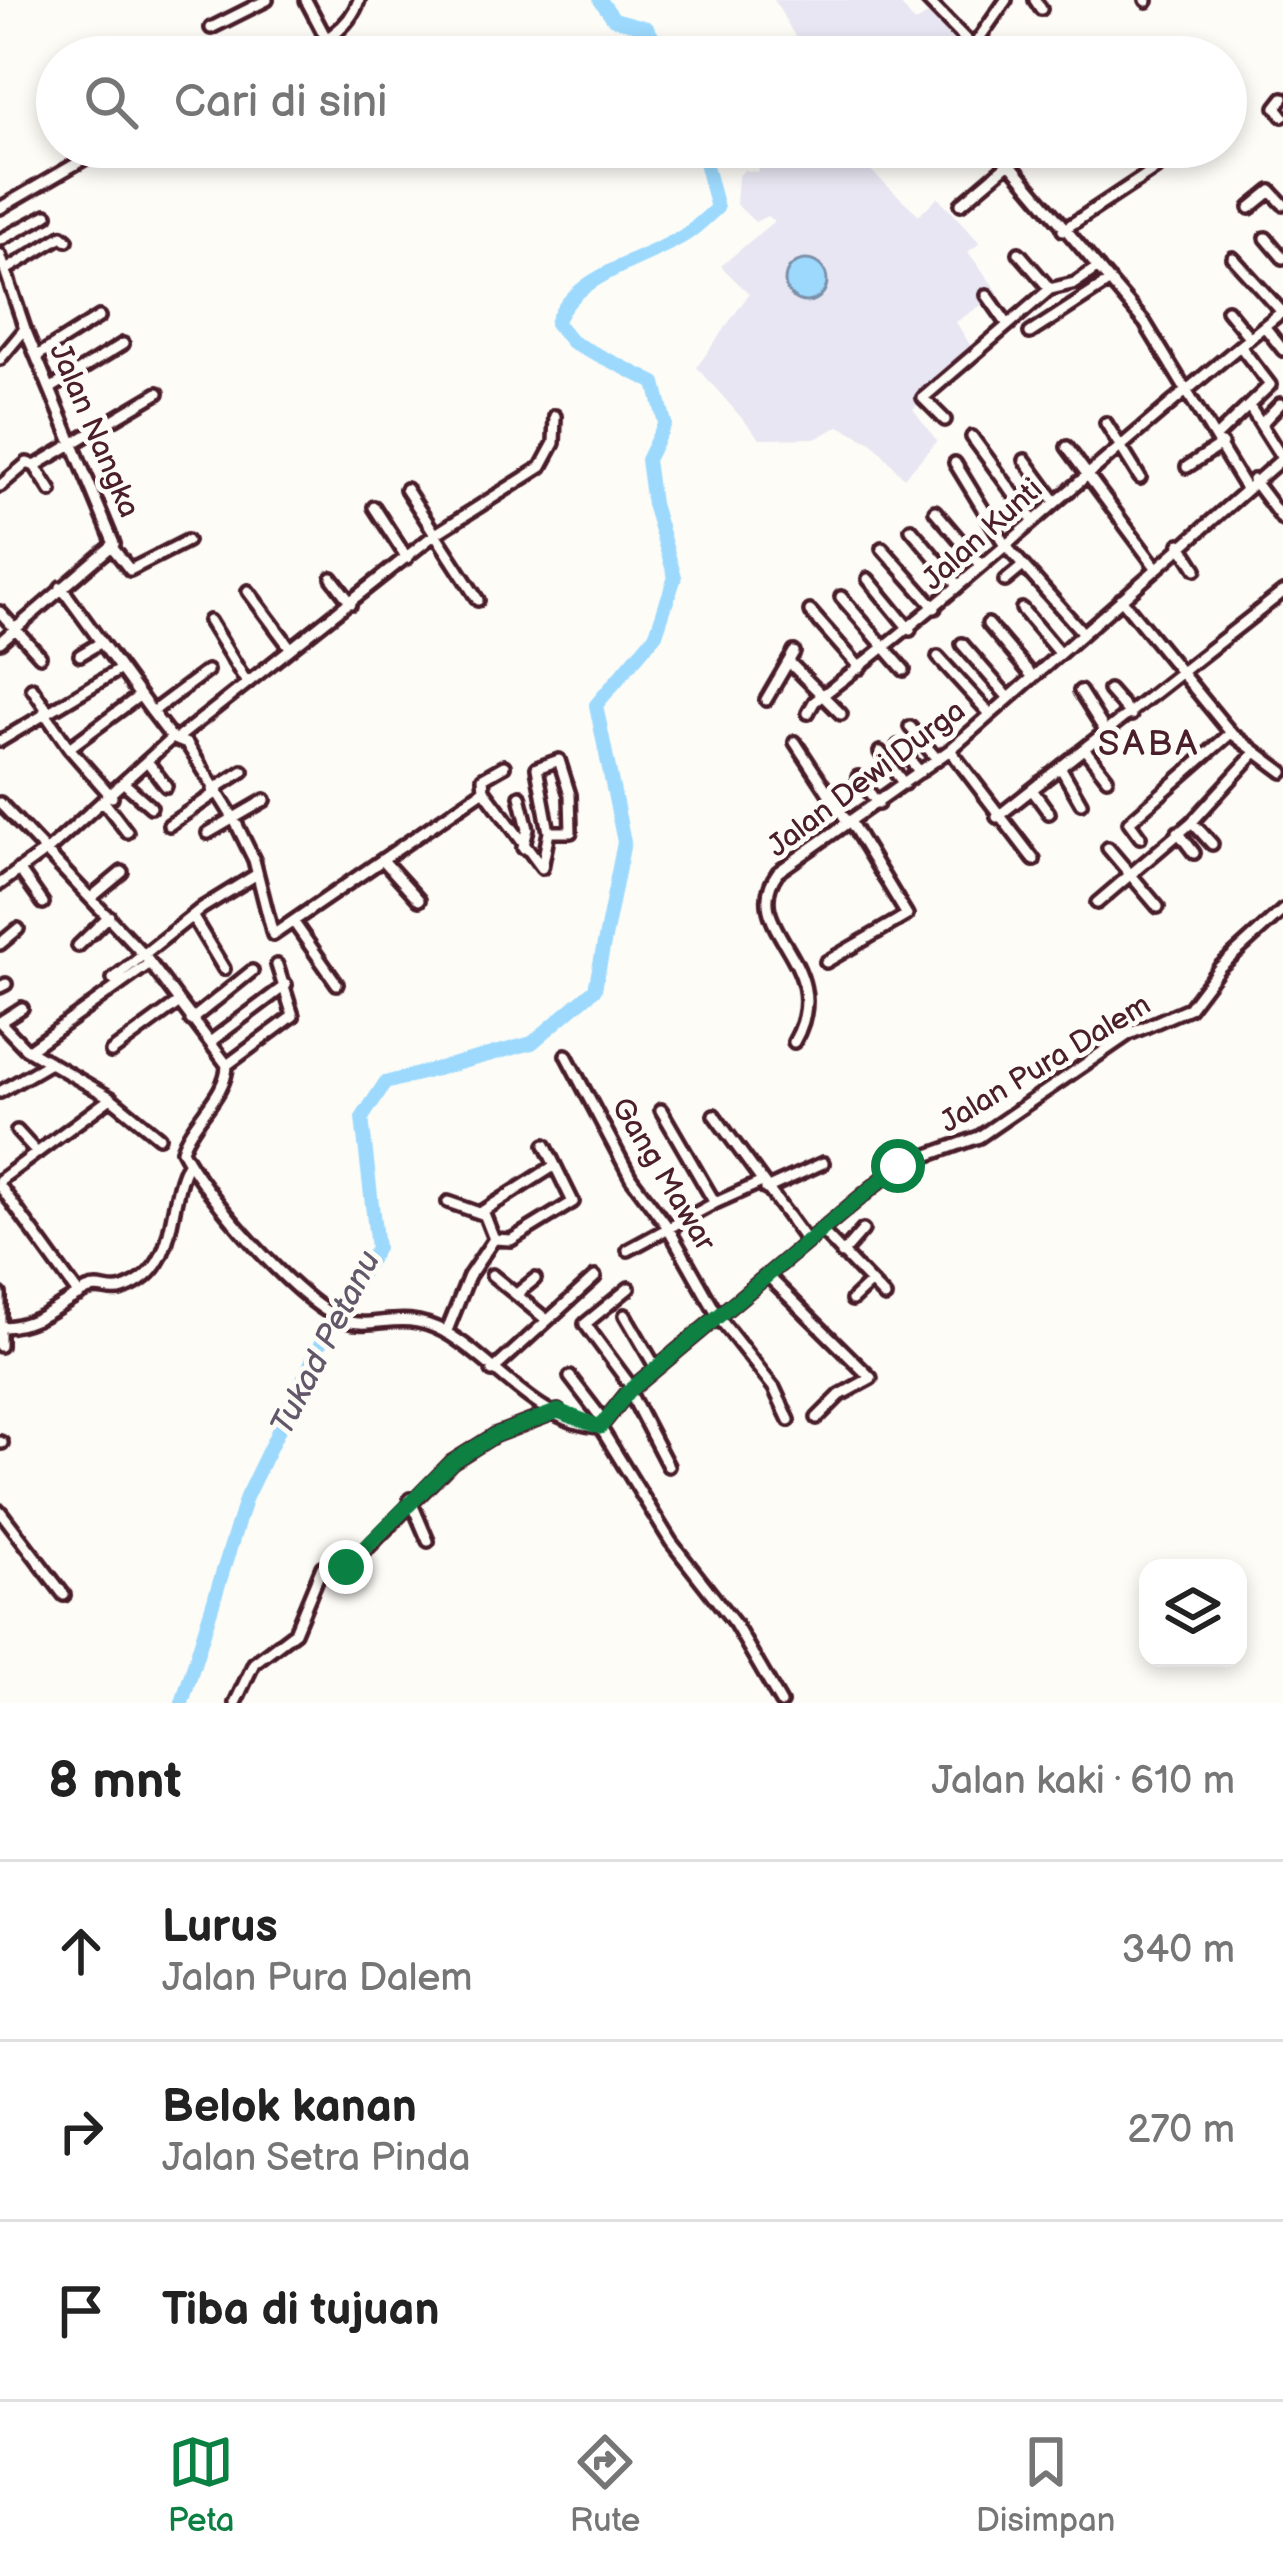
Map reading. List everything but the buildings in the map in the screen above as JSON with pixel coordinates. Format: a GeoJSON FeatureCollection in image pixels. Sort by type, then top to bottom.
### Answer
{"type":"FeatureCollection","features":[{"type":"Feature","properties":{"kind":"street"},"geometry":{"type":"LineString","coordinates":[[211,28],[268,0]]}},
{"type":"Feature","properties":{"kind":"street"},"geometry":{"type":"LineString","coordinates":[[306,0],[325,36]]}},
{"type":"Feature","properties":{"kind":"street"},"geometry":{"type":"LineString","coordinates":[[331,36],[352,16],[359,0]]}},
{"type":"Feature","properties":{"kind":"street"},"geometry":{"type":"LineString","coordinates":[[927,0],[962,36]]}},
{"type":"Feature","properties":{"kind":"street"},"geometry":{"type":"LineString","coordinates":[[982,0],[995,11]]}},
{"type":"Feature","properties":{"kind":"street"},"geometry":{"type":"LineString","coordinates":[[979,36],[1006,0]]}},
{"type":"Feature","properties":{"kind":"street"},"geometry":{"type":"LineString","coordinates":[[1283,98],[1276,107],[1283,116]]}},
{"type":"Feature","properties":{"kind":"street"},"geometry":{"type":"LineString","coordinates":[[0,208],[63,168]]}},
{"type":"Feature","properties":{"kind":"street"},"geometry":{"type":"LineString","coordinates":[[961,204],[1003,168]]}},
{"type":"Feature","properties":{"kind":"street"},"geometry":{"type":"LineString","coordinates":[[1011,168],[1110,281],[1188,388],[1249,483],[1283,520]]}},
{"type":"Feature","properties":{"kind":"street"},"geometry":{"type":"LineString","coordinates":[[1064,230],[1157,168]]}},
{"type":"Feature","properties":{"kind":"street"},"geometry":{"type":"LineString","coordinates":[[1250,208],[1271,191],[1283,203]]}},
{"type":"Feature","properties":{"kind":"street"},"geometry":{"type":"LineString","coordinates":[[0,239],[47,214]]}},
{"type":"Feature","properties":{"kind":"street"},"geometry":{"type":"LineString","coordinates":[[2,262],[62,236],[68,240]]}},
{"type":"Feature","properties":{"kind":"street"},"geometry":{"type":"LineString","coordinates":[[1266,238],[1283,258]]}},
{"type":"Feature","properties":{"kind":"street"},"geometry":{"type":"LineString","coordinates":[[1019,253],[1050,289]]}},
{"type":"Feature","properties":{"kind":"street"},"geometry":{"type":"LineString","coordinates":[[1233,258],[1283,312]]}},
{"type":"Feature","properties":{"kind":"street","name":"Jalan Nangka"},"geometry":{"type":"LineString","coordinates":[[0,642],[112,547],[114,534],[40,354],[25,329],[2,262]]}},
{"type":"Feature","properties":{"kind":"street"},"geometry":{"type":"LineString","coordinates":[[945,420],[923,398],[1006,322],[1050,289],[1072,284],[1098,267]]}},
{"type":"Feature","properties":{"kind":"street"},"geometry":{"type":"LineString","coordinates":[[1030,333],[1110,281]]}},
{"type":"Feature","properties":{"kind":"street"},"geometry":{"type":"LineString","coordinates":[[0,300],[14,292]]}},
{"type":"Feature","properties":{"kind":"street"},"geometry":{"type":"LineString","coordinates":[[987,296],[1006,322]]}},
{"type":"Feature","properties":{"kind":"street"},"geometry":{"type":"LineString","coordinates":[[1227,310],[1250,338]]}},
{"type":"Feature","properties":{"kind":"street","name":"Jalan Kunti"},"geometry":{"type":"LineString","coordinates":[[808,713],[824,693],[910,630],[1032,519],[1283,312]]}},
{"type":"Feature","properties":{"kind":"street"},"geometry":{"type":"LineString","coordinates":[[40,354],[99,317]]}},
{"type":"Feature","properties":{"kind":"street"},"geometry":{"type":"LineString","coordinates":[[1264,326],[1283,350]]}},
{"type":"Feature","properties":{"kind":"street"},"geometry":{"type":"LineString","coordinates":[[0,358],[25,329]]}},
{"type":"Feature","properties":{"kind":"street"},"geometry":{"type":"LineString","coordinates":[[52,387],[123,344]]}},
{"type":"Feature","properties":{"kind":"street"},"geometry":{"type":"LineString","coordinates":[[1187,467],[1220,440],[1270,385],[1240,346]]}},
{"type":"Feature","properties":{"kind":"street"},"geometry":{"type":"LineString","coordinates":[[0,485],[27,464],[35,466],[76,445],[158,393]]}},
{"type":"Feature","properties":{"kind":"street"},"geometry":{"type":"LineString","coordinates":[[1261,424],[1280,404]]}},
{"type":"Feature","properties":{"kind":"street"},"geometry":{"type":"LineString","coordinates":[[1249,406],[1283,458]]}},
{"type":"Feature","properties":{"kind":"street"},"geometry":{"type":"LineString","coordinates":[[0,884],[46,852],[109,800],[126,778],[289,646],[434,536],[542,466],[554,443],[555,416]]}},
{"type":"Feature","properties":{"kind":"street"},"geometry":{"type":"LineString","coordinates":[[1106,423],[1139,478]]}},
{"type":"Feature","properties":{"kind":"street"},"geometry":{"type":"LineString","coordinates":[[972,437],[1032,519]]}},
{"type":"Feature","properties":{"kind":"street"},"geometry":{"type":"LineString","coordinates":[[1067,447],[1155,566]]}},
{"type":"Feature","properties":{"kind":"street","name":"Jalan Dewi Durga"},"geometry":{"type":"LineString","coordinates":[[794,1042],[807,1014],[809,991],[769,914],[767,892],[785,865],[950,750],[1249,483],[1283,458]]}},
{"type":"Feature","properties":{"kind":"street"},"geometry":{"type":"LineString","coordinates":[[1025,460],[1055,501]]}},
{"type":"Feature","properties":{"kind":"street"},"geometry":{"type":"LineString","coordinates":[[955,463],[1005,545],[1082,632]]}},
{"type":"Feature","properties":{"kind":"street"},"geometry":{"type":"LineString","coordinates":[[35,466],[51,491]]}},
{"type":"Feature","properties":{"kind":"street"},"geometry":{"type":"LineString","coordinates":[[406,489],[478,600]]}},
{"type":"Feature","properties":{"kind":"street"},"geometry":{"type":"LineString","coordinates":[[374,507],[407,557]]}},
{"type":"Feature","properties":{"kind":"street"},"geometry":{"type":"LineString","coordinates":[[935,511],[981,566]]}},
{"type":"Feature","properties":{"kind":"street"},"geometry":{"type":"LineString","coordinates":[[910,529],[958,585]]}},
{"type":"Feature","properties":{"kind":"street"},"geometry":{"type":"LineString","coordinates":[[112,547],[130,570],[188,542]]}},
{"type":"Feature","properties":{"kind":"street"},"geometry":{"type":"LineString","coordinates":[[1180,544],[1196,568]]}},
{"type":"Feature","properties":{"kind":"street"},"geometry":{"type":"LineString","coordinates":[[883,548],[935,608]]}},
{"type":"Feature","properties":{"kind":"street"},"geometry":{"type":"LineString","coordinates":[[1006,581],[1024,566]]}},
{"type":"Feature","properties":{"kind":"street"},"geometry":{"type":"LineString","coordinates":[[332,578],[351,603]]}},
{"type":"Feature","properties":{"kind":"street"},"geometry":{"type":"LineString","coordinates":[[868,579],[910,630]]}},
{"type":"Feature","properties":{"kind":"street"},"geometry":{"type":"LineString","coordinates":[[61,586],[234,819],[251,851],[271,934],[295,924],[484,790]]}},
{"type":"Feature","properties":{"kind":"street"},"geometry":{"type":"LineString","coordinates":[[248,591],[289,646]]}},
{"type":"Feature","properties":{"kind":"street"},"geometry":{"type":"LineString","coordinates":[[997,817],[1283,592]]}},
{"type":"Feature","properties":{"kind":"street"},"geometry":{"type":"LineString","coordinates":[[842,597],[904,670]]}},
{"type":"Feature","properties":{"kind":"street"},"geometry":{"type":"LineString","coordinates":[[1121,598],[1231,734],[1283,772]]}},
{"type":"Feature","properties":{"kind":"street"},"geometry":{"type":"LineString","coordinates":[[1022,609],[1059,653]]}},
{"type":"Feature","properties":{"kind":"street"},"geometry":{"type":"LineString","coordinates":[[810,611],[860,668]]}},
{"type":"Feature","properties":{"kind":"street"},"geometry":{"type":"LineString","coordinates":[[0,612],[40,656]]}},
{"type":"Feature","properties":{"kind":"street"},"geometry":{"type":"LineString","coordinates":[[209,621],[247,683]]}},
{"type":"Feature","properties":{"kind":"street"},"geometry":{"type":"LineString","coordinates":[[988,624],[1033,676]]}},
{"type":"Feature","properties":{"kind":"street"},"geometry":{"type":"LineString","coordinates":[[80,655],[100,643]]}},
{"type":"Feature","properties":{"kind":"street"},"geometry":{"type":"LineString","coordinates":[[962,644],[1008,697]]}},
{"type":"Feature","properties":{"kind":"street"},"geometry":{"type":"LineString","coordinates":[[766,700],[791,657],[841,714]]}},
{"type":"Feature","properties":{"kind":"street"},"geometry":{"type":"LineString","coordinates":[[938,657],[990,715]]}},
{"type":"Feature","properties":{"kind":"street"},"geometry":{"type":"LineString","coordinates":[[0,741],[119,670]]}},
{"type":"Feature","properties":{"kind":"street"},"geometry":{"type":"LineString","coordinates":[[152,712],[207,671]]}},
{"type":"Feature","properties":{"kind":"street"},"geometry":{"type":"LineString","coordinates":[[32,688],[127,832]]}},
{"type":"Feature","properties":{"kind":"street"},"geometry":{"type":"LineString","coordinates":[[1109,690],[1131,715]]}},
{"type":"Feature","properties":{"kind":"street"},"geometry":{"type":"LineString","coordinates":[[1080,691],[1107,734]]}},
{"type":"Feature","properties":{"kind":"street"},"geometry":{"type":"LineString","coordinates":[[69,748],[139,696]]}},
{"type":"Feature","properties":{"kind":"street"},"geometry":{"type":"LineString","coordinates":[[910,727],[937,759]]}},
{"type":"Feature","properties":{"kind":"street"},"geometry":{"type":"LineString","coordinates":[[1140,837],[1127,824],[1137,812],[1231,734]]}},
{"type":"Feature","properties":{"kind":"street"},"geometry":{"type":"LineString","coordinates":[[795,742],[907,915],[826,962]]}},
{"type":"Feature","properties":{"kind":"street"},"geometry":{"type":"LineString","coordinates":[[898,746],[920,772]]}},
{"type":"Feature","properties":{"kind":"street"},"geometry":{"type":"LineString","coordinates":[[950,750],[1034,860]]}},
{"type":"Feature","properties":{"kind":"street"},"geometry":{"type":"LineString","coordinates":[[1085,751],[1107,778]]}},
{"type":"Feature","properties":{"kind":"street"},"geometry":{"type":"LineString","coordinates":[[880,752],[904,784]]}},
{"type":"Feature","properties":{"kind":"street"},"geometry":{"type":"LineString","coordinates":[[1097,903],[1192,822],[1255,752]]}},
{"type":"Feature","properties":{"kind":"street"},"geometry":{"type":"LineString","coordinates":[[504,766],[483,778],[484,790],[523,848],[543,868],[549,832],[537,768],[558,759],[570,795],[572,832],[549,832]]}},
{"type":"Feature","properties":{"kind":"street"},"geometry":{"type":"LineString","coordinates":[[147,761],[166,786]]}},
{"type":"Feature","properties":{"kind":"street"},"geometry":{"type":"LineString","coordinates":[[1062,770],[1081,803]]}},
{"type":"Feature","properties":{"kind":"street"},"geometry":{"type":"LineString","coordinates":[[170,825],[243,771]]}},
{"type":"Feature","properties":{"kind":"street"},"geometry":{"type":"LineString","coordinates":[[858,777],[878,804]]}},
{"type":"Feature","properties":{"kind":"street"},"geometry":{"type":"LineString","coordinates":[[126,778],[151,807]]}},
{"type":"Feature","properties":{"kind":"street"},"geometry":{"type":"LineString","coordinates":[[1033,791],[1048,813]]}},
{"type":"Feature","properties":{"kind":"street"},"geometry":{"type":"LineString","coordinates":[[520,796],[528,830],[523,848]]}},
{"type":"Feature","properties":{"kind":"street"},"geometry":{"type":"LineString","coordinates":[[208,833],[265,800]]}},
{"type":"Feature","properties":{"kind":"street"},"geometry":{"type":"LineString","coordinates":[[0,803],[110,916],[227,1065],[226,1079],[189,1127],[182,1150],[235,1223],[318,1307],[349,1322],[391,1317],[446,1333],[493,1372],[558,1411],[602,1423]]}},
{"type":"Feature","properties":{"kind":"street"},"geometry":{"type":"LineString","coordinates":[[1192,822],[1212,844]]}},
{"type":"Feature","properties":{"kind":"street"},"geometry":{"type":"LineString","coordinates":[[1178,832],[1194,853]]}},
{"type":"Feature","properties":{"kind":"street"},"geometry":{"type":"LineString","coordinates":[[1108,848],[1158,907]]}},
{"type":"Feature","properties":{"kind":"street"},"geometry":{"type":"LineString","coordinates":[[383,860],[419,900]]}},
{"type":"Feature","properties":{"kind":"street"},"geometry":{"type":"LineString","coordinates":[[19,869],[43,903]]}},
{"type":"Feature","properties":{"kind":"street"},"geometry":{"type":"LineString","coordinates":[[92,897],[122,872]]}},
{"type":"Feature","properties":{"kind":"street"},"geometry":{"type":"LineString","coordinates":[[30,1049],[254,876]]}},
{"type":"Feature","properties":{"kind":"street","name":"Jalan Pura Dalem"},"geometry":{"type":"LineString","coordinates":[[602,1423],[656,1368],[898,1166],[979,1137],[1129,1034],[1190,1008],[1220,968],[1283,910]]}},
{"type":"Feature","properties":{"kind":"street"},"geometry":{"type":"LineString","coordinates":[[78,946],[110,916]]}},
{"type":"Feature","properties":{"kind":"street"},"geometry":{"type":"LineString","coordinates":[[194,919],[224,969]]}},
{"type":"Feature","properties":{"kind":"street"},"geometry":{"type":"LineString","coordinates":[[295,924],[337,984]]}},
{"type":"Feature","properties":{"kind":"street"},"geometry":{"type":"LineString","coordinates":[[0,944],[18,929]]}},
{"type":"Feature","properties":{"kind":"street"},"geometry":{"type":"LineString","coordinates":[[112,979],[147,959]]}},
{"type":"Feature","properties":{"kind":"street"},"geometry":{"type":"LineString","coordinates":[[227,1065],[291,1018],[277,965]]}},
{"type":"Feature","properties":{"kind":"street"},"geometry":{"type":"LineString","coordinates":[[191,1020],[252,971]]}},
{"type":"Feature","properties":{"kind":"street"},"geometry":{"type":"LineString","coordinates":[[210,1042],[286,985]]}},
{"type":"Feature","properties":{"kind":"street"},"geometry":{"type":"LineString","coordinates":[[112,1052],[178,1003]]}},
{"type":"Feature","properties":{"kind":"street"},"geometry":{"type":"LineString","coordinates":[[22,1007],[0,1022],[30,1049],[111,1098],[159,1137]]}},
{"type":"Feature","properties":{"kind":"street","name":"Gang Mawar"},"geometry":{"type":"LineString","coordinates":[[566,1054],[631,1178],[668,1226],[719,1318],[774,1388],[789,1420]]}},
{"type":"Feature","properties":{"kind":"street"},"geometry":{"type":"LineString","coordinates":[[0,1092],[50,1063]]}},
{"type":"Feature","properties":{"kind":"street"},"geometry":{"type":"LineString","coordinates":[[79,1294],[0,1183],[111,1098]]}},
{"type":"Feature","properties":{"kind":"street"},"geometry":{"type":"LineString","coordinates":[[661,1110],[715,1203]]}},
{"type":"Feature","properties":{"kind":"street"},"geometry":{"type":"LineString","coordinates":[[714,1115],[807,1242]]}},
{"type":"Feature","properties":{"kind":"street"},"geometry":{"type":"LineString","coordinates":[[17,1131],[37,1153]]}},
{"type":"Feature","properties":{"kind":"street"},"geometry":{"type":"LineString","coordinates":[[494,1239],[511,1240],[572,1204],[572,1194],[545,1144]]}},
{"type":"Feature","properties":{"kind":"street"},"geometry":{"type":"LineString","coordinates":[[4,1327],[40,1320],[97,1286],[122,1289],[155,1267],[188,1162]]}},
{"type":"Feature","properties":{"kind":"street"},"geometry":{"type":"LineString","coordinates":[[628,1250],[715,1203],[823,1163]]}},
{"type":"Feature","properties":{"kind":"street"},"geometry":{"type":"LineString","coordinates":[[482,1214],[554,1166]]}},
{"type":"Feature","properties":{"kind":"street"},"geometry":{"type":"LineString","coordinates":[[448,1202],[482,1214],[494,1239]]}},
{"type":"Feature","properties":{"kind":"street"},"geometry":{"type":"LineString","coordinates":[[820,1230],[885,1297]]}},
{"type":"Feature","properties":{"kind":"street"},"geometry":{"type":"LineString","coordinates":[[842,1254],[863,1230]]}},
{"type":"Feature","properties":{"kind":"street"},"geometry":{"type":"LineString","coordinates":[[446,1333],[469,1276],[494,1239]]}},
{"type":"Feature","properties":{"kind":"street"},"geometry":{"type":"LineString","coordinates":[[492,1275],[519,1292],[547,1320]]}},
{"type":"Feature","properties":{"kind":"street"},"geometry":{"type":"LineString","coordinates":[[769,1276],[871,1378],[840,1395],[817,1418]]}},
{"type":"Feature","properties":{"kind":"street"},"geometry":{"type":"LineString","coordinates":[[493,1372],[596,1277]]}},
{"type":"Feature","properties":{"kind":"street"},"geometry":{"type":"LineString","coordinates":[[519,1292],[535,1279]]}},
{"type":"Feature","properties":{"kind":"street"},"geometry":{"type":"LineString","coordinates":[[852,1300],[870,1283]]}},
{"type":"Feature","properties":{"kind":"street"},"geometry":{"type":"LineString","coordinates":[[629,1288],[585,1324],[631,1390],[668,1466]]}},
{"type":"Feature","properties":{"kind":"street"},"geometry":{"type":"LineString","coordinates":[[0,1294],[4,1327],[0,1344]]}},
{"type":"Feature","properties":{"kind":"street"},"geometry":{"type":"LineString","coordinates":[[625,1315],[656,1368]]}},
{"type":"Feature","properties":{"kind":"street"},"geometry":{"type":"LineString","coordinates":[[570,1377],[670,1542],[735,1624],[781,1703]]}},
{"type":"Feature","properties":{"kind":"street"},"geometry":{"type":"LineString","coordinates":[[235,1703],[254,1664],[295,1632],[322,1567],[340,1569],[357,1558],[410,1499],[452,1462],[495,1435],[558,1411]]}},
{"type":"Feature","properties":{"kind":"street"},"geometry":{"type":"LineString","coordinates":[[410,1499],[428,1541]]}},
{"type":"Feature","properties":{"kind":"street"},"geometry":{"type":"LineString","coordinates":[[0,1511],[64,1595]]}},
{"type":"Feature","properties":{"kind":"shaded area"},"geometry":{"type":"Polygon","coordinates":[[[774,0],[897,0],[915,23],[933,11],[956,36],[795,36],[774,0]]]}},
{"type":"Feature","properties":{"kind":"shaded area"},"geometry":{"type":"Polygon","coordinates":[[[760,168],[868,168],[919,215],[938,197],[980,243],[968,252],[999,293],[956,322],[973,350],[913,409],[937,441],[904,478],[873,443],[839,426],[817,438],[760,439],[697,367],[749,294],[721,266],[774,221],[767,216],[755,222],[736,204],[738,177],[744,170],[760,168]]]}},
{"type":"Feature","properties":{"kind":"water"},"geometry":{"type":"Polygon","coordinates":[[[806,260],[821,266],[827,281],[821,296],[806,302],[791,296],[785,281],[791,266],[806,260]]]}},
{"type":"Feature","properties":{"kind":"waterway","name":"Tukad Petanu"},"geometry":{"type":"LineString","coordinates":[[600,0],[614,19],[647,28],[652,36]]}},
{"type":"Feature","properties":{"kind":"waterway","name":"Tukad Petanu"},"geometry":{"type":"LineString","coordinates":[[182,1703],[246,1497],[325,1334],[377,1248],[362,1118],[385,1083],[532,1043],[595,989],[624,842],[596,705],[656,634],[675,577],[653,504],[647,460],[665,423],[655,383],[572,342],[556,323],[579,291],[672,243],[717,208],[707,168]]}},
{"type":"Feature","properties":{"kind":"district","name":"SABA"},"geometry":{"type":"Point","coordinates":[1149,742]}},
{"type":"Feature","properties":{"kind":"route"},"geometry":{"type":"LineString","coordinates":[[346,1567],[410,1499],[452,1462],[495,1435],[558,1411],[584,1425],[600,1427],[629,1391],[898,1166]]}}]}
